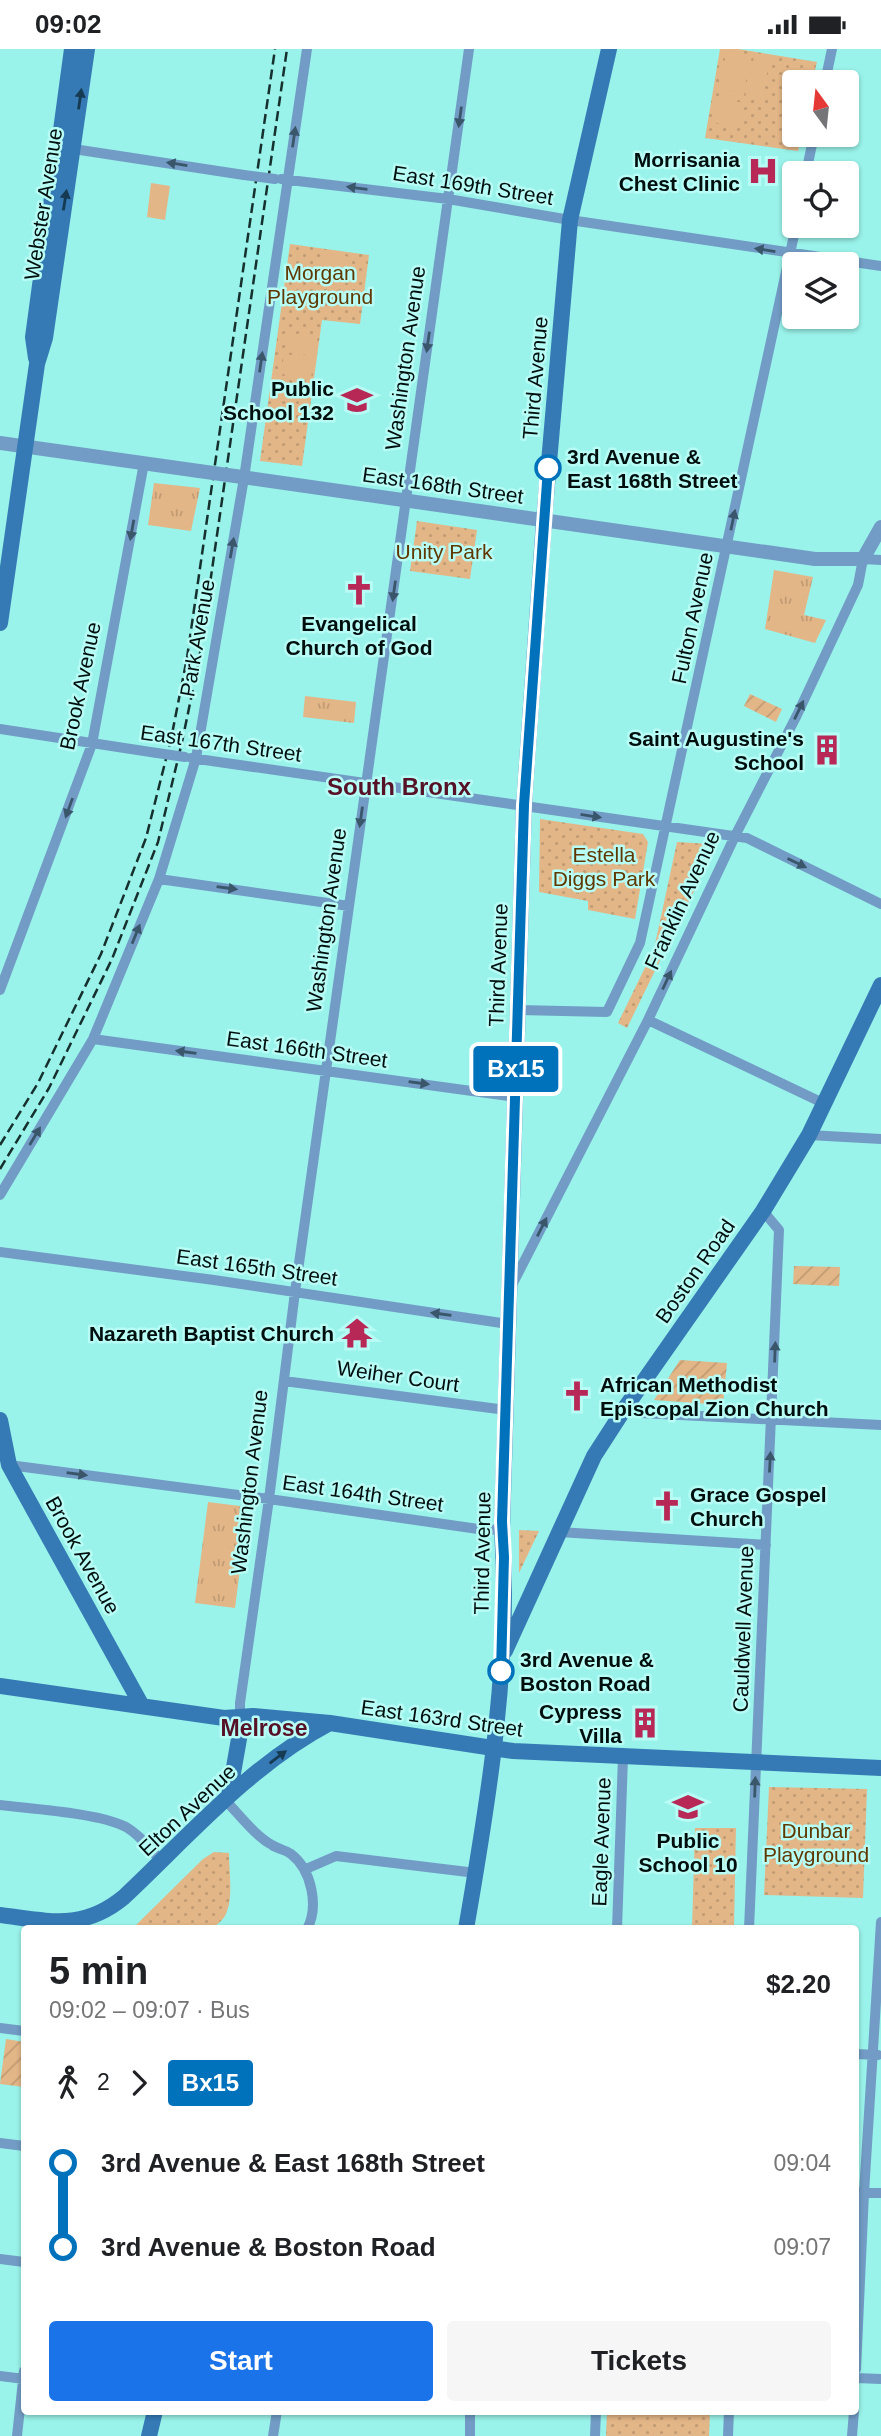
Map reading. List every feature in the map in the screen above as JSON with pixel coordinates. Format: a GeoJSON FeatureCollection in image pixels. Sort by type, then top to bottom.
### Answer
{"type":"FeatureCollection","features":[{"type":"Feature","properties":{"kind":"main road","name":"Webster Avenue"},"geometry":{"type":"LineString","coordinates":[[0,623],[37,364],[45,338],[65,148],[72,49]]}},
{"type":"Feature","properties":{"kind":"main road","name":"Webster Avenue"},"geometry":{"type":"LineString","coordinates":[[65,148],[87,49]]}},
{"type":"Feature","properties":{"kind":"main road","name":"Third Avenue"},"geometry":{"type":"LineString","coordinates":[[467,1925],[494,1748],[501,1658],[502,1529],[524,805],[544,520],[570,220],[609,49]]}},
{"type":"Feature","properties":{"kind":"main road","name":"Boston Road"},"geometry":{"type":"LineString","coordinates":[[501,1658],[594,1456],[763,1211],[809,1135],[881,985]]}},
{"type":"Feature","properties":{"kind":"main road","name":"Brook Avenue"},"geometry":{"type":"LineString","coordinates":[[0,1420],[9,1465],[142,1706]]}},
{"type":"Feature","properties":{"kind":"main road","name":"Boston Road"},"geometry":{"type":"LineString","coordinates":[[502,1598],[520,1596],[538,1577]]}},
{"type":"Feature","properties":{"kind":"main road","name":"East 163rd Street"},"geometry":{"type":"LineString","coordinates":[[0,1686],[224,1718],[253,1716],[330,1723],[494,1748],[881,1768]]}},
{"type":"Feature","properties":{"kind":"main road","name":"Washington Avenue"},"geometry":{"type":"LineString","coordinates":[[227,1798],[240,1733],[240,1717]]}},
{"type":"Feature","properties":{"kind":"main road","name":"Elton Avenue"},"geometry":{"type":"LineString","coordinates":[[78,1925],[113,1906],[227,1798],[305,1736],[330,1723]]}},
{"type":"Feature","properties":{"kind":"main road"},"geometry":{"type":"LineString","coordinates":[[0,1915],[78,1925]]}},
{"type":"Feature","properties":{"kind":"main road"},"geometry":{"type":"LineString","coordinates":[[149,2436],[154,2415]]}},
{"type":"Feature","properties":{"kind":"street","name":"Park Avenue"},"geometry":{"type":"LineString","coordinates":[[0,1195],[93,1039],[159,879],[190,758],[240,477],[307,49]]}},
{"type":"Feature","properties":{"kind":"street","name":"Washington Avenue"},"geometry":{"type":"LineString","coordinates":[[240,1717],[295,1292],[469,49]]}},
{"type":"Feature","properties":{"kind":"street"},"geometry":{"type":"LineString","coordinates":[[828,70],[832,49]]}},
{"type":"Feature","properties":{"kind":"street","name":"East 169th Street"},"geometry":{"type":"LineString","coordinates":[[65,148],[244,175],[448,199],[782,253]]}},
{"type":"Feature","properties":{"kind":"street","name":"East 169th Street"},"geometry":{"type":"LineString","coordinates":[[859,263],[881,266]]}},
{"type":"Feature","properties":{"kind":"street","name":"Fulton Avenue"},"geometry":{"type":"LineString","coordinates":[[518,1010],[607,1012],[640,943],[782,291]]}},
{"type":"Feature","properties":{"kind":"street","name":"East 168th Street"},"geometry":{"type":"LineString","coordinates":[[0,443],[815,559],[881,560]]}},
{"type":"Feature","properties":{"kind":"street","name":"Brook Avenue"},"geometry":{"type":"LineString","coordinates":[[0,990],[92,744],[144,463]]}},
{"type":"Feature","properties":{"kind":"street","name":"Franklin Avenue"},"geometry":{"type":"LineString","coordinates":[[511,1288],[648,1020],[735,836],[797,715],[858,585],[863,559],[881,527]]}},
{"type":"Feature","properties":{"kind":"street","name":"East 167th Street"},"geometry":{"type":"LineString","coordinates":[[0,729],[747,838],[881,904]]}},
{"type":"Feature","properties":{"kind":"street"},"geometry":{"type":"LineString","coordinates":[[159,879],[349,906]]}},
{"type":"Feature","properties":{"kind":"street"},"geometry":{"type":"LineString","coordinates":[[648,1020],[823,1103]]}},
{"type":"Feature","properties":{"kind":"street","name":"East 166th Street"},"geometry":{"type":"LineString","coordinates":[[93,1039],[515,1097]]}},
{"type":"Feature","properties":{"kind":"street"},"geometry":{"type":"LineString","coordinates":[[809,1135],[881,1139]]}},
{"type":"Feature","properties":{"kind":"street","name":"Cauldwell Avenue"},"geometry":{"type":"LineString","coordinates":[[749,1925],[779,1230],[763,1211]]}},
{"type":"Feature","properties":{"kind":"street","name":"East 165th Street"},"geometry":{"type":"LineString","coordinates":[[0,1252],[508,1324]]}},
{"type":"Feature","properties":{"kind":"street","name":"Weiher Court"},"geometry":{"type":"LineString","coordinates":[[284,1381],[506,1410]]}},
{"type":"Feature","properties":{"kind":"street"},"geometry":{"type":"LineString","coordinates":[[625,1408],[640,1413],[881,1425]]}},
{"type":"Feature","properties":{"kind":"street","name":"East 164th Street"},"geometry":{"type":"LineString","coordinates":[[9,1465],[485,1530],[502,1529]]}},
{"type":"Feature","properties":{"kind":"street"},"geometry":{"type":"LineString","coordinates":[[559,1532],[765,1545]]}},
{"type":"Feature","properties":{"kind":"street","name":"Eagle Avenue"},"geometry":{"type":"LineString","coordinates":[[617,1925],[623,1756]]}},
{"type":"Feature","properties":{"kind":"street"},"geometry":{"type":"LineString","coordinates":[[227,1798],[271,1845],[290,1853],[306,1869],[312,1897],[313,1919],[309,1925]]}},
{"type":"Feature","properties":{"kind":"street"},"geometry":{"type":"LineString","coordinates":[[0,1805],[117,1823],[134,1833],[162,1862]]}},
{"type":"Feature","properties":{"kind":"street"},"geometry":{"type":"LineString","coordinates":[[306,1869],[336,1856],[476,1873]]}},
{"type":"Feature","properties":{"kind":"street"},"geometry":{"type":"LineString","coordinates":[[859,2236],[860,2192],[877,2055],[881,1922]]}},
{"type":"Feature","properties":{"kind":"street"},"geometry":{"type":"LineString","coordinates":[[0,2028],[21,2031]]}},
{"type":"Feature","properties":{"kind":"street"},"geometry":{"type":"LineString","coordinates":[[859,2054],[877,2055]]}},
{"type":"Feature","properties":{"kind":"street"},"geometry":{"type":"LineString","coordinates":[[0,2143],[21,2146]]}},
{"type":"Feature","properties":{"kind":"street"},"geometry":{"type":"LineString","coordinates":[[860,2192],[881,2193]]}},
{"type":"Feature","properties":{"kind":"street"},"geometry":{"type":"LineString","coordinates":[[0,2259],[21,2262]]}},
{"type":"Feature","properties":{"kind":"street"},"geometry":{"type":"LineString","coordinates":[[0,2376],[21,2379]]}},
{"type":"Feature","properties":{"kind":"street"},"geometry":{"type":"LineString","coordinates":[[859,2378],[881,2379]]}},
{"type":"Feature","properties":{"kind":"street"},"geometry":{"type":"LineString","coordinates":[[16,2436],[21,2400]]}},
{"type":"Feature","properties":{"kind":"street"},"geometry":{"type":"LineString","coordinates":[[273,2436],[276,2415]]}},
{"type":"Feature","properties":{"kind":"street"},"geometry":{"type":"LineString","coordinates":[[470,2415],[470,2436]]}},
{"type":"Feature","properties":{"kind":"street"},"geometry":{"type":"LineString","coordinates":[[595,2436],[596,2415]]}},
{"type":"Feature","properties":{"kind":"street"},"geometry":{"type":"LineString","coordinates":[[728,2436],[729,2415]]}},
{"type":"Feature","properties":{"kind":"street"},"geometry":{"type":"LineString","coordinates":[[852,2436],[854,2415]]}},
{"type":"Feature","properties":{"kind":"green space"},"geometry":{"type":"Polygon","coordinates":[[[720,49],[738,49],[817,62],[815,70],[782,70],[782,147],[799,147],[798,151],[705,138],[720,49]]]}},
{"type":"Feature","properties":{"kind":"green space"},"geometry":{"type":"Polygon","coordinates":[[[727,50],[752,55],[742,98],[717,93],[727,50]]]}},
{"type":"Feature","properties":{"kind":"green space"},"geometry":{"type":"Polygon","coordinates":[[[755,53],[771,56],[761,100],[745,97],[755,53]]]}},
{"type":"Feature","properties":{"kind":"green space"},"geometry":{"type":"Polygon","coordinates":[[[716,97],[743,103],[738,127],[711,122],[716,97]]]}},
{"type":"Feature","properties":{"kind":"green space"},"geometry":{"type":"Polygon","coordinates":[[[151,183],[170,186],[165,220],[147,217],[151,183]]]}},
{"type":"Feature","properties":{"kind":"green space","name":"Morgan Playground"},"geometry":{"type":"Polygon","coordinates":[[[290,244],[369,255],[360,324],[322,320],[302,466],[260,461],[290,244]]]}},
{"type":"Feature","properties":{"kind":"green space"},"geometry":{"type":"Polygon","coordinates":[[[324,253],[347,256],[343,286],[320,283],[324,253]]]}},
{"type":"Feature","properties":{"kind":"green space"},"geometry":{"type":"Polygon","coordinates":[[[287,333],[317,337],[315,356],[285,352],[287,333]]]}},
{"type":"Feature","properties":{"kind":"green space"},"geometry":{"type":"Polygon","coordinates":[[[284,355],[314,359],[311,378],[281,374],[284,355]]]}},
{"type":"Feature","properties":{"kind":"green space"},"geometry":{"type":"Polygon","coordinates":[[[154,483],[200,488],[191,531],[148,525],[154,483]]]}},
{"type":"Feature","properties":{"kind":"green space","name":"Unity Park"},"geometry":{"type":"Polygon","coordinates":[[[417,521],[477,530],[470,579],[410,571],[417,521]]]}},
{"type":"Feature","properties":{"kind":"green space"},"geometry":{"type":"Polygon","coordinates":[[[774,570],[813,577],[804,615],[826,620],[815,643],[765,629],[774,570]]]}},
{"type":"Feature","properties":{"kind":"green space"},"geometry":{"type":"Polygon","coordinates":[[[750,694],[782,709],[776,722],[744,706],[750,694]]]}},
{"type":"Feature","properties":{"kind":"green space"},"geometry":{"type":"Polygon","coordinates":[[[305,696],[356,702],[354,723],[303,717],[305,696]]]}},
{"type":"Feature","properties":{"kind":"green space","name":"Estella Diggs Park"},"geometry":{"type":"Polygon","coordinates":[[[540,819],[643,834],[648,842],[635,919],[588,910],[588,901],[539,892],[540,819]]]}},
{"type":"Feature","properties":{"kind":"green space"},"geometry":{"type":"Polygon","coordinates":[[[677,842],[711,844],[714,850],[627,1028],[618,1023],[654,949],[677,842]]]}},
{"type":"Feature","properties":{"kind":"green space"},"geometry":{"type":"Polygon","coordinates":[[[794,1266],[840,1267],[839,1286],[793,1284],[794,1266]]]}},
{"type":"Feature","properties":{"kind":"green space"},"geometry":{"type":"Polygon","coordinates":[[[680,1360],[727,1363],[723,1405],[654,1400],[680,1360]]]}},
{"type":"Feature","properties":{"kind":"green space"},"geometry":{"type":"Polygon","coordinates":[[[208,1502],[248,1507],[235,1608],[195,1603],[208,1502]]]}},
{"type":"Feature","properties":{"kind":"green space"},"geometry":{"type":"Polygon","coordinates":[[[519,1530],[539,1531],[519,1573],[519,1530]]]}},
{"type":"Feature","properties":{"kind":"green space","name":"Dunbar Playground"},"geometry":{"type":"Polygon","coordinates":[[[769,1787],[867,1789],[863,1898],[764,1895],[769,1787]]]}},
{"type":"Feature","properties":{"kind":"green space"},"geometry":{"type":"Polygon","coordinates":[[[695,1828],[736,1828],[734,1925],[692,1925],[695,1828]]]}},
{"type":"Feature","properties":{"kind":"green space"},"geometry":{"type":"Polygon","coordinates":[[[214,1852],[229,1853],[230,1898],[226,1914],[221,1921],[216,1925],[136,1925],[203,1859],[214,1852]]]}},
{"type":"Feature","properties":{"kind":"green space"},"geometry":{"type":"Polygon","coordinates":[[[6,2039],[21,2042],[21,2087],[0,2084],[6,2039]]]}},
{"type":"Feature","properties":{"kind":"green space"},"geometry":{"type":"Polygon","coordinates":[[[607,2415],[710,2415],[709,2436],[606,2436],[607,2415]]]}},
{"type":"Feature","properties":{"kind":"railway"},"geometry":{"type":"LineString","coordinates":[[0,1145],[38,1083],[101,954],[146,838],[171,739],[187,658],[275,49]]}},
{"type":"Feature","properties":{"kind":"railway"},"geometry":{"type":"LineString","coordinates":[[0,1169],[49,1088],[112,959],[158,842],[199,660],[287,49]]}},
{"type":"Feature","properties":{"kind":"bus line","name":"Bx15"},"geometry":{"type":"LineString","coordinates":[[501,1671],[504,1557],[502,1522],[524,805],[548,468]]}},
{"type":"Feature","properties":{"kind":"place","name":"Morrisania Chest Clinic"},"geometry":{"type":"Point","coordinates":[763,171]}},
{"type":"Feature","properties":{"kind":"place","name":"Public School 132"},"geometry":{"type":"Point","coordinates":[357,400]}},
{"type":"Feature","properties":{"kind":"place","name":"3rd Avenue & East 168th Street"},"geometry":{"type":"Point","coordinates":[548,468]}},
{"type":"Feature","properties":{"kind":"place","name":"Evangelical Church of God"},"geometry":{"type":"Point","coordinates":[359,590]}},
{"type":"Feature","properties":{"kind":"place","name":"Saint Augustine's School"},"geometry":{"type":"Point","coordinates":[827,750]}},
{"type":"Feature","properties":{"kind":"place","name":"Nazareth Baptist Church"},"geometry":{"type":"Point","coordinates":[357,1333]}},
{"type":"Feature","properties":{"kind":"place","name":"African Methodist Episcopal Zion Church"},"geometry":{"type":"Point","coordinates":[577,1396]}},
{"type":"Feature","properties":{"kind":"place","name":"Grace Gospel Church"},"geometry":{"type":"Point","coordinates":[667,1506]}},
{"type":"Feature","properties":{"kind":"place","name":"3rd Avenue & Boston Road"},"geometry":{"type":"Point","coordinates":[501,1671]}},
{"type":"Feature","properties":{"kind":"place","name":"Cypress Villa"},"geometry":{"type":"Point","coordinates":[645,1723]}},
{"type":"Feature","properties":{"kind":"place","name":"Public School 10"},"geometry":{"type":"Point","coordinates":[688,1807]}},
{"type":"Feature","properties":{"kind":"district","name":"South Bronx"},"geometry":{"type":"Point","coordinates":[399,786]}},
{"type":"Feature","properties":{"kind":"district","name":"Melrose"},"geometry":{"type":"Point","coordinates":[264,1728]}}]}
